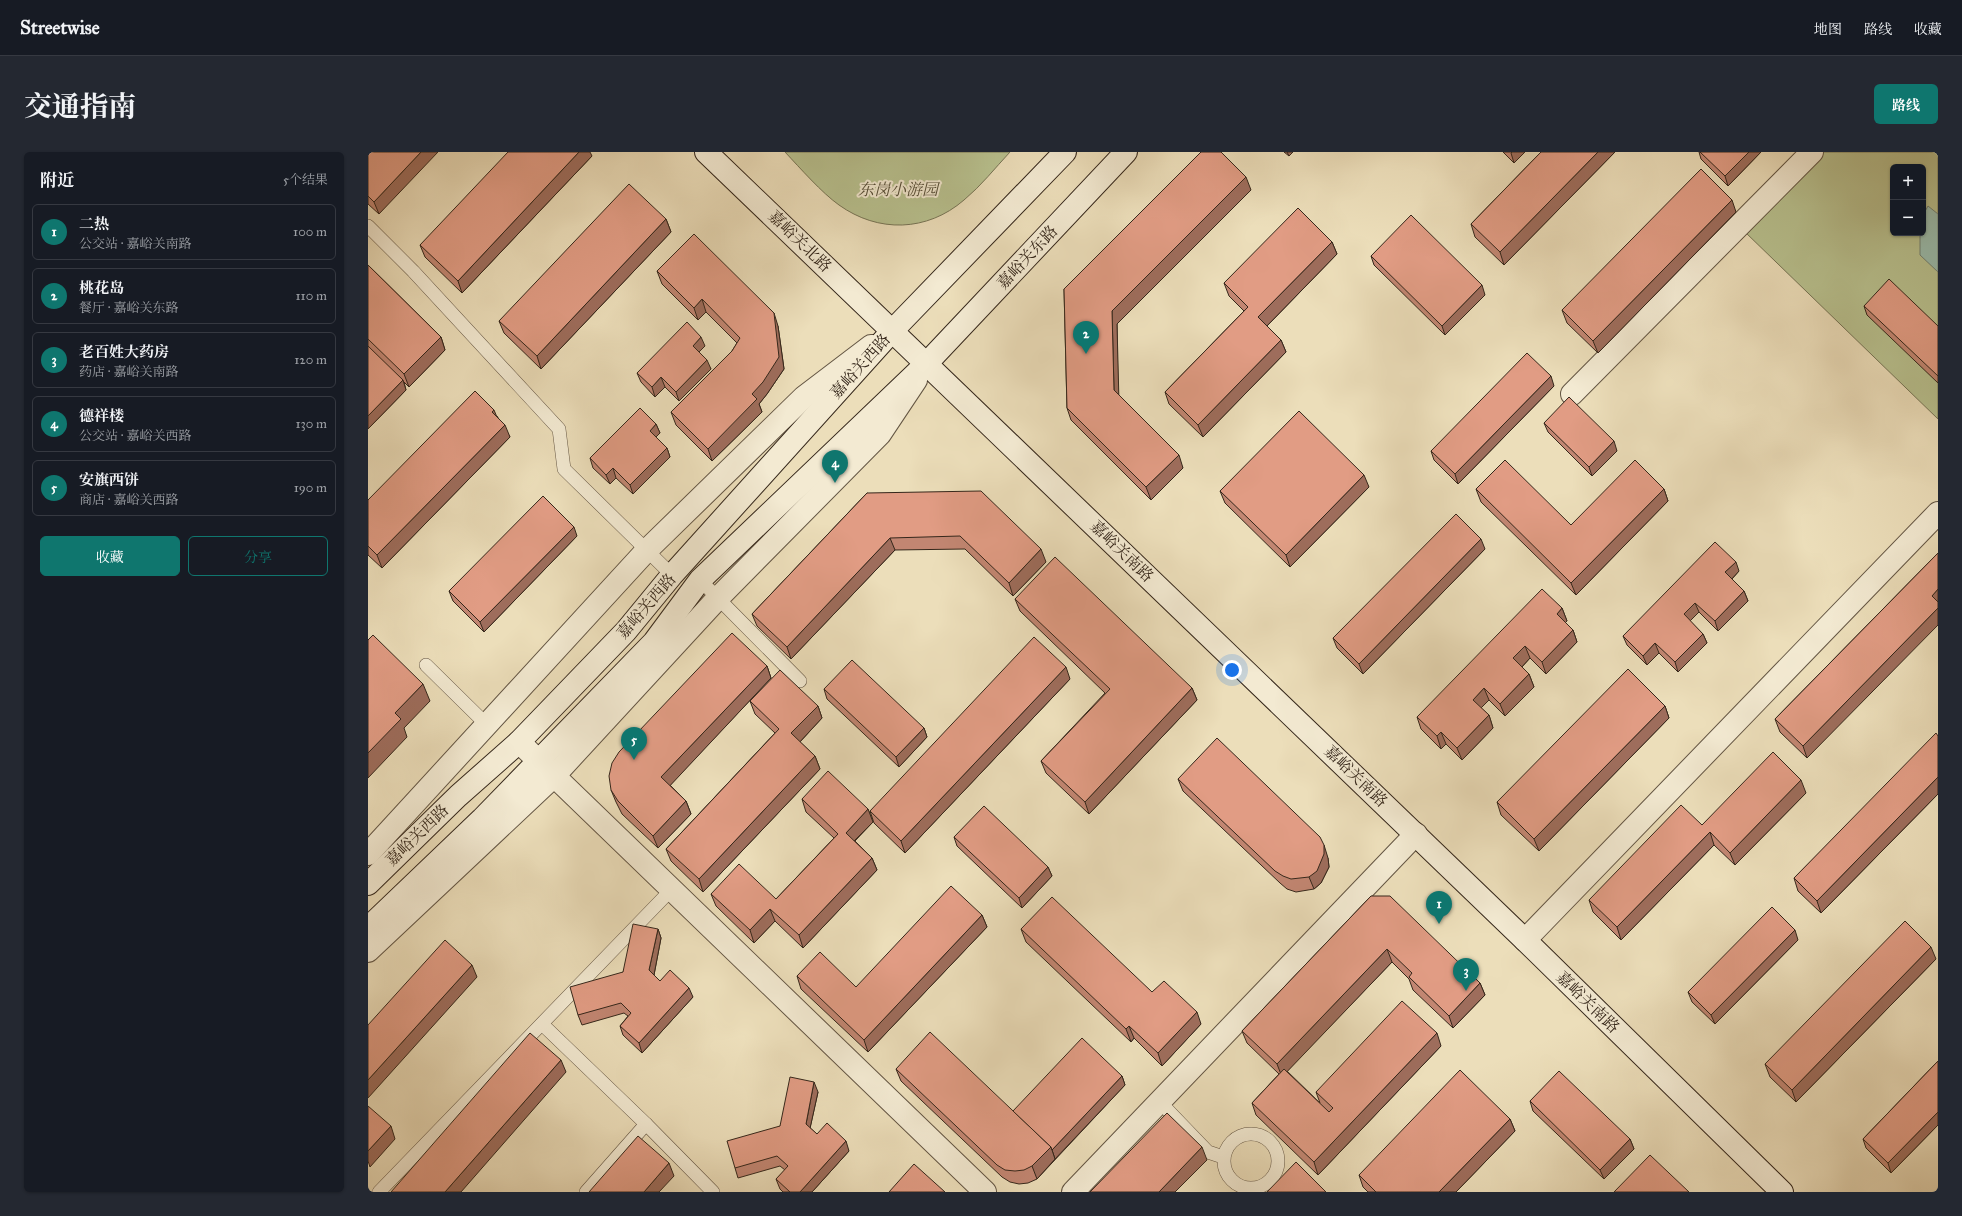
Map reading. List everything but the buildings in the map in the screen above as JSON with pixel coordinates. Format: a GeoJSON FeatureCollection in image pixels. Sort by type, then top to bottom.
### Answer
{"type":"FeatureCollection","features":[{"type":"Feature","properties":{"kind":"street","name":"嘉峪关北路"},"geometry":{"type":"LineString","coordinates":[[706,152],[927,362]]}},
{"type":"Feature","properties":{"kind":"street"},"geometry":{"type":"LineString","coordinates":[[893,330],[1065,152]]}},
{"type":"Feature","properties":{"kind":"street","name":"嘉峪关东路"},"geometry":{"type":"LineString","coordinates":[[927,362],[1126,152]]}},
{"type":"Feature","properties":{"kind":"street"},"geometry":{"type":"LineString","coordinates":[[1572,394],[1812,152]]}},
{"type":"Feature","properties":{"kind":"street","name":"嘉峪关西路"},"geometry":{"type":"LineString","coordinates":[[368,854],[647,550],[804,397],[893,330]]}},
{"type":"Feature","properties":{"kind":"street","name":"嘉峪关西路"},"geometry":{"type":"LineString","coordinates":[[368,884],[458,796],[519,742],[626,631],[672,575],[893,330]]}},
{"type":"Feature","properties":{"kind":"street"},"geometry":{"type":"LineString","coordinates":[[368,951],[554,777],[718,598],[880,434],[927,362]]}},
{"type":"Feature","properties":{"kind":"street","name":"嘉峪关西路"},"geometry":{"type":"LineString","coordinates":[[368,928],[482,819],[654,642],[700,580],[927,362]]}},
{"type":"Feature","properties":{"kind":"street","name":"嘉峪关南路"},"geometry":{"type":"LineString","coordinates":[[927,362],[1416,834],[1782,1192]]}},
{"type":"Feature","properties":{"kind":"street"},"geometry":{"type":"LineString","coordinates":[[1525,940],[1938,513]]}},
{"type":"Feature","properties":{"kind":"street"},"geometry":{"type":"LineString","coordinates":[[519,742],[985,1192]]}},
{"type":"Feature","properties":{"kind":"street"},"geometry":{"type":"LineString","coordinates":[[1073,1192],[1416,834]]}},
{"type":"Feature","properties":{"kind":"lane"},"geometry":{"type":"LineString","coordinates":[[368,226],[413,271],[559,429],[564,469],[672,575]]}},
{"type":"Feature","properties":{"kind":"lane"},"geometry":{"type":"LineString","coordinates":[[700,580],[800,681]]}},
{"type":"Feature","properties":{"kind":"lane"},"geometry":{"type":"LineString","coordinates":[[426,665],[487,725]]}},
{"type":"Feature","properties":{"kind":"lane"},"geometry":{"type":"LineString","coordinates":[[379,1192],[671,890]]}},
{"type":"Feature","properties":{"kind":"lane"},"geometry":{"type":"LineString","coordinates":[[542,1024],[646,1124],[713,1192]]}},
{"type":"Feature","properties":{"kind":"lane"},"geometry":{"type":"LineString","coordinates":[[1160,1102],[1208,1152],[1223,1157]]}},
{"type":"Feature","properties":{"kind":"lane"},"geometry":{"type":"LineString","coordinates":[[586,1192],[646,1124]]}},
{"type":"Feature","properties":{"kind":"lane"},"geometry":{"type":"LineString","coordinates":[[1255,1133],[1265,1137],[1273,1144],[1278,1154],[1278,1165],[1274,1175],[1267,1183],[1257,1188],[1233,1188],[1224,1167],[1223,1157],[1227,1146],[1234,1138],[1244,1134],[1255,1133]]}},
{"type":"Feature","properties":{"kind":"green space","name":"东岗小游园"},"geometry":{"type":"Polygon","coordinates":[[[785,152],[1010,152],[976,189],[950,211],[918,223],[902,225],[870,221],[839,205],[818,187],[785,152]]]}},
{"type":"Feature","properties":{"kind":"green space"},"geometry":{"type":"Polygon","coordinates":[[[1821,152],[1938,152],[1938,419],[1744,231],[1821,152]]]}},
{"type":"Feature","properties":{"kind":"shaded area"},"geometry":{"type":"Polygon","coordinates":[[[1928,206],[1938,214],[1938,272],[1920,255],[1920,236],[1926,236],[1926,210],[1928,206]]]}},
{"type":"Feature","properties":{"kind":"place","name":"桃花岛"},"geometry":{"type":"Point","coordinates":[1086,354]}},
{"type":"Feature","properties":{"kind":"place","name":"德祥楼"},"geometry":{"type":"Point","coordinates":[835,483]}},
{"type":"Feature","properties":{"kind":"place","name":"安旗西饼"},"geometry":{"type":"Point","coordinates":[634,760]}},
{"type":"Feature","properties":{"kind":"place","name":"二热"},"geometry":{"type":"Point","coordinates":[1439,924]}},
{"type":"Feature","properties":{"kind":"place","name":"老百姓大药房"},"geometry":{"type":"Point","coordinates":[1466,991]}}]}
